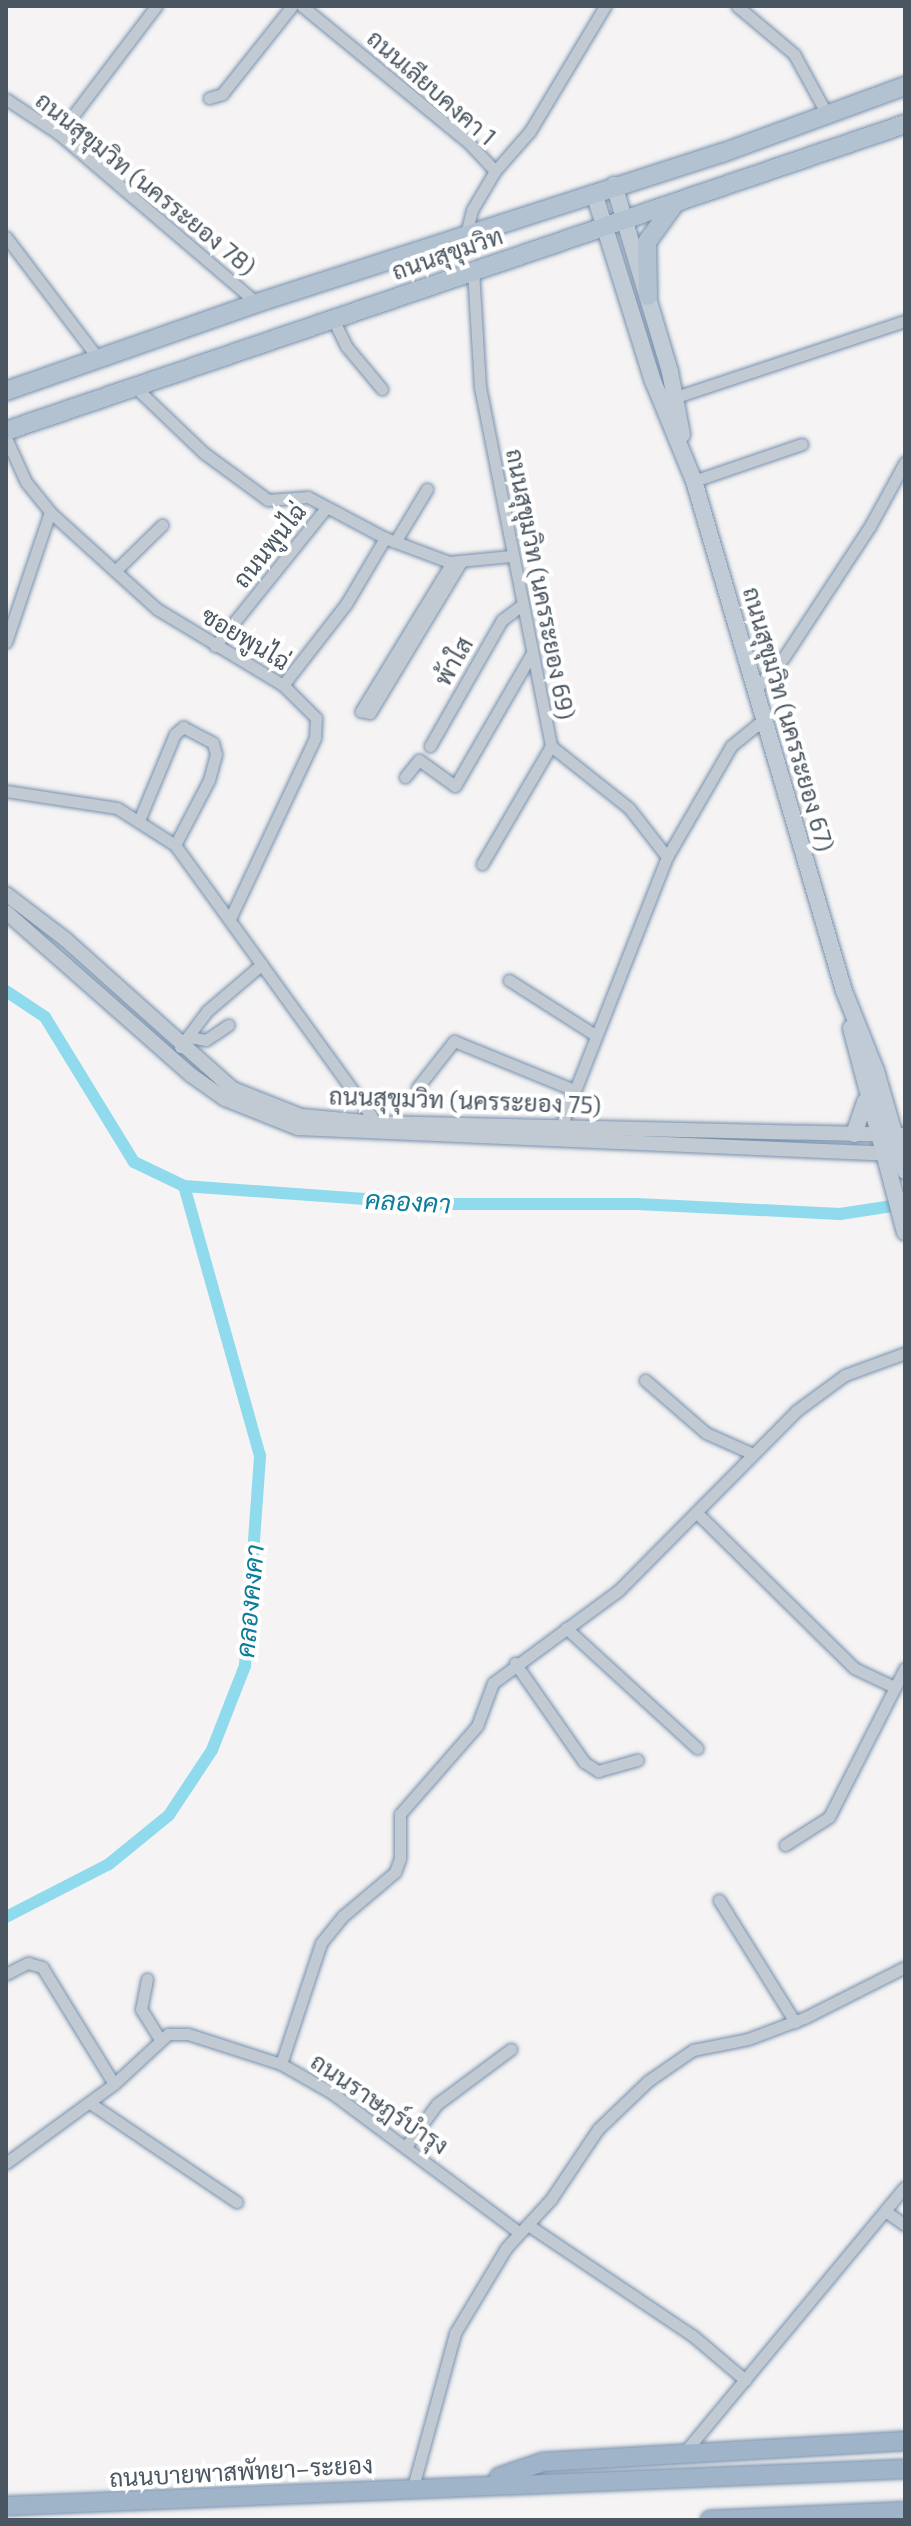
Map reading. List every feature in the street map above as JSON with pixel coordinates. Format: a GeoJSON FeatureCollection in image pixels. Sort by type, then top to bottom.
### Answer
{"type":"FeatureCollection","features":[{"type":"Feature","properties":{"kind":"highway","name":"ถนนบายพาสพัทยา–ระยอง"},"geometry":{"type":"LineString","coordinates":[[479,2484],[543,2462],[905,2441]]}},
{"type":"Feature","properties":{"kind":"highway","name":"ถนนบายพาสพัทยา–ระยอง"},"geometry":{"type":"LineString","coordinates":[[6,2506],[479,2484],[905,2469]]}},
{"type":"Feature","properties":{"kind":"highway"},"geometry":{"type":"LineString","coordinates":[[710,2520],[905,2511]]}},
{"type":"Feature","properties":{"kind":"main road","name":"ถนนสุขุมวิท"},"geometry":{"type":"LineString","coordinates":[[6,391],[257,303],[828,116],[905,86]]}},
{"type":"Feature","properties":{"kind":"main road","name":"ถนนสุขุมวิท"},"geometry":{"type":"LineString","coordinates":[[6,431],[332,317],[905,124]]}},
{"type":"Feature","properties":{"kind":"main road","name":"ถนนสุขุมวิท (นครระยอง 67)"},"geometry":{"type":"LineString","coordinates":[[614,185],[676,397],[686,461]]}},
{"type":"Feature","properties":{"kind":"main road","name":"ถนนสุขุมวิท (นครระยอง 67)"},"geometry":{"type":"LineString","coordinates":[[594,193],[653,381],[694,481],[844,991],[900,1135],[905,1171]]}},
{"type":"Feature","properties":{"kind":"main road"},"geometry":{"type":"LineString","coordinates":[[648,296],[647,242],[678,200]]}},
{"type":"Feature","properties":{"kind":"main road","name":"ถนนสุขุมวิท (นครระยอง 67)"},"geometry":{"type":"LineString","coordinates":[[844,991],[866,1097],[905,1232]]}},
{"type":"Feature","properties":{"kind":"main road"},"geometry":{"type":"LineString","coordinates":[[854,1134],[866,1097]]}},
{"type":"Feature","properties":{"kind":"street"},"geometry":{"type":"LineString","coordinates":[[59,134],[156,6]]}},
{"type":"Feature","properties":{"kind":"street"},"geometry":{"type":"LineString","coordinates":[[209,98],[222,94],[292,6]]}},
{"type":"Feature","properties":{"kind":"street","name":"ถนนเลียบคงคา 1"},"geometry":{"type":"LineString","coordinates":[[302,6],[469,143],[495,171]]}},
{"type":"Feature","properties":{"kind":"street"},"geometry":{"type":"LineString","coordinates":[[466,234],[472,210],[495,171],[530,131],[605,6]]}},
{"type":"Feature","properties":{"kind":"street"},"geometry":{"type":"LineString","coordinates":[[737,6],[794,54],[828,116]]}},
{"type":"Feature","properties":{"kind":"street","name":"ถนนสุขุมวิท (นครระยอง 78)"},"geometry":{"type":"LineString","coordinates":[[6,99],[59,134],[257,303]]}},
{"type":"Feature","properties":{"kind":"street"},"geometry":{"type":"LineString","coordinates":[[6,237],[97,357]]}},
{"type":"Feature","properties":{"kind":"street","name":"ถนนสุขุมวิท (นครระยอง 69)"},"geometry":{"type":"LineString","coordinates":[[473,270],[480,387],[551,746],[629,808],[667,857]]}},
{"type":"Feature","properties":{"kind":"street"},"geometry":{"type":"LineString","coordinates":[[332,317],[346,346],[382,389]]}},
{"type":"Feature","properties":{"kind":"street"},"geometry":{"type":"LineString","coordinates":[[676,397],[905,321]]}},
{"type":"Feature","properties":{"kind":"street"},"geometry":{"type":"LineString","coordinates":[[136,388],[204,453],[268,500],[279,503],[301,496],[390,540],[456,563],[511,556]]}},
{"type":"Feature","properties":{"kind":"street","name":"ซอยพูนไฉ่"},"geometry":{"type":"LineString","coordinates":[[6,438],[26,482],[50,512],[157,609],[283,685],[314,715],[316,733],[230,919]]}},
{"type":"Feature","properties":{"kind":"street"},"geometry":{"type":"LineString","coordinates":[[694,481],[802,444]]}},
{"type":"Feature","properties":{"kind":"street"},"geometry":{"type":"LineString","coordinates":[[755,690],[784,657],[870,526],[905,462]]}},
{"type":"Feature","properties":{"kind":"street"},"geometry":{"type":"LineString","coordinates":[[283,685],[346,604],[427,489]]}},
{"type":"Feature","properties":{"kind":"street","name":"ถนนพูนไฉ่"},"geometry":{"type":"LineString","coordinates":[[215,646],[326,508]]}},
{"type":"Feature","properties":{"kind":"street"},"geometry":{"type":"LineString","coordinates":[[6,642],[50,512]]}},
{"type":"Feature","properties":{"kind":"street"},"geometry":{"type":"LineString","coordinates":[[115,571],[162,525]]}},
{"type":"Feature","properties":{"kind":"street"},"geometry":{"type":"LineString","coordinates":[[420,623],[361,711],[370,713],[456,563]]}},
{"type":"Feature","properties":{"kind":"street","name":"พ้าใส"},"geometry":{"type":"LineString","coordinates":[[430,746],[502,620],[522,605]]}},
{"type":"Feature","properties":{"kind":"street"},"geometry":{"type":"LineString","coordinates":[[405,777],[419,760],[455,786],[531,655]]}},
{"type":"Feature","properties":{"kind":"street"},"geometry":{"type":"LineString","coordinates":[[561,1126],[667,857],[731,746],[763,720]]}},
{"type":"Feature","properties":{"kind":"street"},"geometry":{"type":"LineString","coordinates":[[140,818],[175,734],[183,727],[213,743],[216,754],[209,780],[175,845]]}},
{"type":"Feature","properties":{"kind":"street"},"geometry":{"type":"LineString","coordinates":[[482,864],[551,746]]}},
{"type":"Feature","properties":{"kind":"street"},"geometry":{"type":"LineString","coordinates":[[6,791],[117,808],[140,818],[175,845],[376,1123]]}},
{"type":"Feature","properties":{"kind":"street","name":"ถนนสุขุมวิท (นครระยอง 75)"},"geometry":{"type":"LineString","coordinates":[[6,894],[65,939],[184,1042],[233,1089],[269,1106],[301,1116],[376,1123],[900,1135]]}},
{"type":"Feature","properties":{"kind":"street","name":"ถนนสุขุมวิท (นครระยอง 75)"},"geometry":{"type":"LineString","coordinates":[[6,912],[191,1075],[225,1099],[298,1128],[902,1154]]}},
{"type":"Feature","properties":{"kind":"street"},"geometry":{"type":"LineString","coordinates":[[184,1042],[207,1011],[262,964]]}},
{"type":"Feature","properties":{"kind":"street"},"geometry":{"type":"LineString","coordinates":[[509,980],[595,1035]]}},
{"type":"Feature","properties":{"kind":"street"},"geometry":{"type":"LineString","coordinates":[[184,1042],[206,1040],[228,1025]]}},
{"type":"Feature","properties":{"kind":"street"},"geometry":{"type":"LineString","coordinates":[[417,1088],[454,1041],[574,1090]]}},
{"type":"Feature","properties":{"kind":"street"},"geometry":{"type":"LineString","coordinates":[[281,2064],[321,1943],[343,1916],[395,1872],[400,1814],[477,1726],[487,1692],[515,1663],[618,1591],[698,1514],[753,1454],[831,1383],[905,1353]]}},
{"type":"Feature","properties":{"kind":"street"},"geometry":{"type":"LineString","coordinates":[[645,1380],[706,1433],[753,1454]]}},
{"type":"Feature","properties":{"kind":"street"},"geometry":{"type":"LineString","coordinates":[[698,1514],[854,1668],[892,1686]]}},
{"type":"Feature","properties":{"kind":"street"},"geometry":{"type":"LineString","coordinates":[[566,1628],[697,1748]]}},
{"type":"Feature","properties":{"kind":"street"},"geometry":{"type":"LineString","coordinates":[[515,1663],[584,1762],[598,1771],[637,1760]]}},
{"type":"Feature","properties":{"kind":"street"},"geometry":{"type":"LineString","coordinates":[[785,1845],[829,1817],[892,1686],[905,1668]]}},
{"type":"Feature","properties":{"kind":"street"},"geometry":{"type":"LineString","coordinates":[[719,1900],[795,2022]]}},
{"type":"Feature","properties":{"kind":"street"},"geometry":{"type":"LineString","coordinates":[[6,1974],[28,1963],[42,1967],[114,2084]]}},
{"type":"Feature","properties":{"kind":"street"},"geometry":{"type":"LineString","coordinates":[[413,2487],[455,2333],[506,2248],[524,2229],[598,2129],[648,2081],[693,2050],[748,2039],[795,2022],[905,1967]]}},
{"type":"Feature","properties":{"kind":"street"},"geometry":{"type":"LineString","coordinates":[[6,2163],[114,2084],[160,2040],[141,2009],[147,1979]]}},
{"type":"Feature","properties":{"kind":"street","name":"ถนนราษฎร์บำรุง"},"geometry":{"type":"LineString","coordinates":[[160,2040],[188,2034],[281,2064],[407,2145],[524,2229],[692,2335],[745,2380]]}},
{"type":"Feature","properties":{"kind":"street"},"geometry":{"type":"LineString","coordinates":[[407,2145],[426,2114],[511,2049]]}},
{"type":"Feature","properties":{"kind":"street"},"geometry":{"type":"LineString","coordinates":[[90,2103],[237,2202]]}},
{"type":"Feature","properties":{"kind":"street"},"geometry":{"type":"LineString","coordinates":[[680,2456],[905,2187]]}},
{"type":"Feature","properties":{"kind":"street"},"geometry":{"type":"LineString","coordinates":[[885,2211],[905,2225]]}},
{"type":"Feature","properties":{"kind":"waterway","name":"คลองคา"},"geometry":{"type":"LineString","coordinates":[[6,991],[45,1017],[134,1162],[184,1186],[434,1204],[637,1204],[840,1214],[905,1204]]}},
{"type":"Feature","properties":{"kind":"waterway","name":"คลองคงคา"},"geometry":{"type":"LineString","coordinates":[[6,1917],[109,1864],[169,1815],[212,1750],[245,1666],[260,1456],[184,1186]]}}]}
